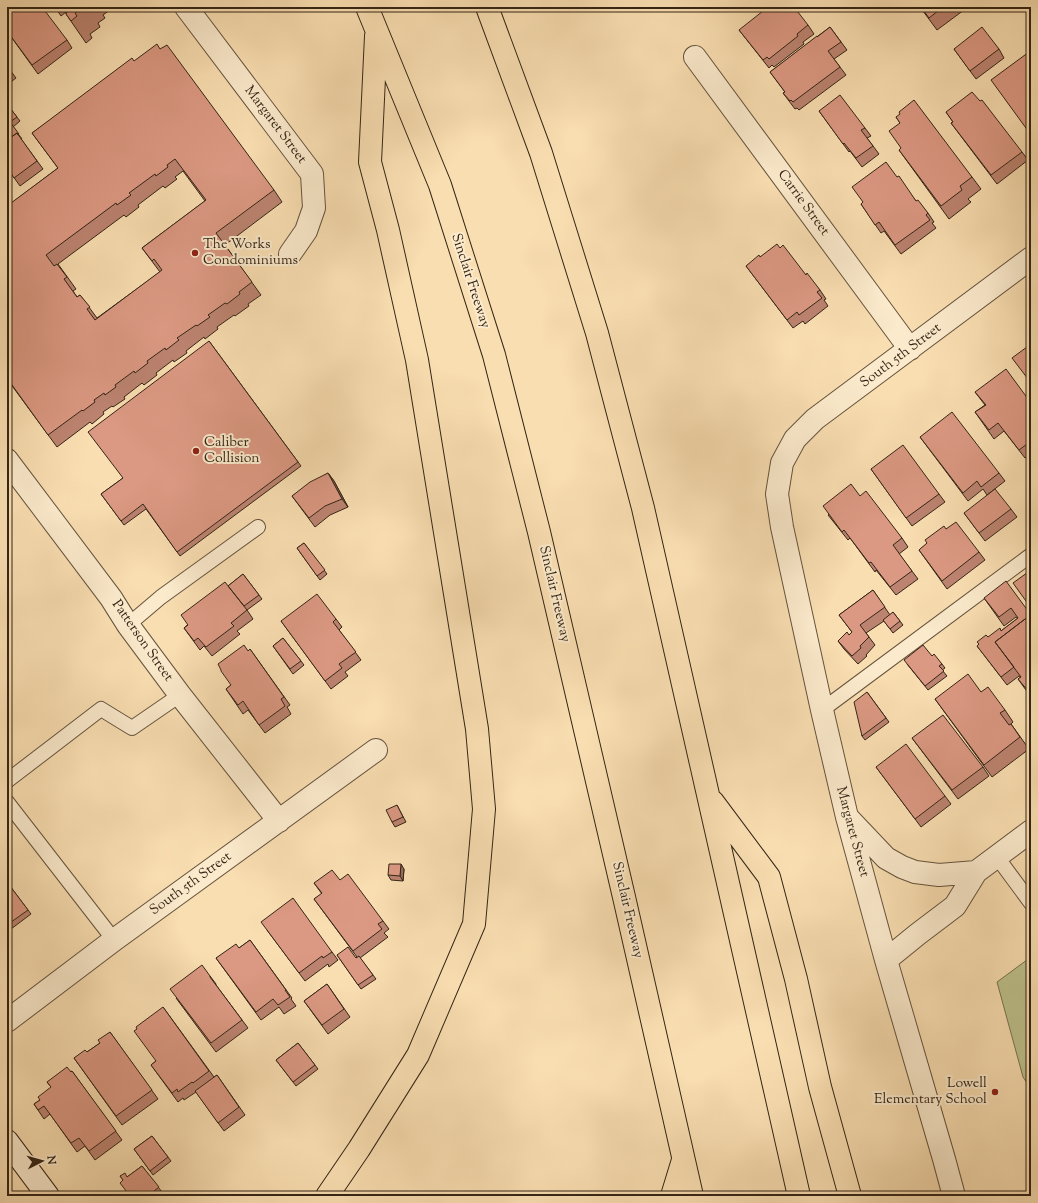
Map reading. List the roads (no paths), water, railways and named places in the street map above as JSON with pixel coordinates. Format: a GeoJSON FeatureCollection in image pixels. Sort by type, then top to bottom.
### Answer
{"type":"FeatureCollection","features":[{"type":"Feature","properties":{"kind":"highway","name":"Sinclair Freeway"},"geometry":{"type":"LineString","coordinates":[[367,7],[440,185],[494,354],[539,532],[692,1196]]}},
{"type":"Feature","properties":{"kind":"highway"},"geometry":{"type":"LineString","coordinates":[[487,7],[541,153],[597,333],[643,508],[799,1196]]}},
{"type":"Feature","properties":{"kind":"highway"},"geometry":{"type":"LineString","coordinates":[[326,1196],[359,1149],[418,1055],[474,924],[484,809],[477,729],[417,360],[388,230],[370,162],[376,29]]}},
{"type":"Feature","properties":{"kind":"highway"},"geometry":{"type":"LineString","coordinates":[[709,796],[770,877],[796,979],[820,1087],[850,1196]]}},
{"type":"Feature","properties":{"kind":"highway"},"geometry":{"type":"LineString","coordinates":[[335,1196],[359,1149]]}},
{"type":"Feature","properties":{"kind":"highway"},"geometry":{"type":"LineString","coordinates":[[672,1196],[684,1158]]}},
{"type":"Feature","properties":{"kind":"street","name":"Margaret Street"},"geometry":{"type":"LineString","coordinates":[[186,7],[312,174],[314,208],[306,231],[290,254]]}},
{"type":"Feature","properties":{"kind":"street","name":"Carrie Street"},"geometry":{"type":"LineString","coordinates":[[695,57],[910,349]]}},
{"type":"Feature","properties":{"kind":"street","name":"South 5th Street"},"geometry":{"type":"LineString","coordinates":[[782,463],[795,439],[815,419],[1031,258]]}},
{"type":"Feature","properties":{"kind":"street","name":"Patterson Street"},"geometry":{"type":"LineString","coordinates":[[7,460],[111,598],[128,625],[180,695],[279,821]]}},
{"type":"Feature","properties":{"kind":"street","name":"Margaret Street"},"geometry":{"type":"LineString","coordinates":[[782,463],[777,494],[782,527],[847,817],[886,960],[954,1196]]}},
{"type":"Feature","properties":{"kind":"street","name":"South 5th Street"},"geometry":{"type":"LineString","coordinates":[[7,1021],[114,940],[376,750]]}},
{"type":"Feature","properties":{"kind":"street"},"geometry":{"type":"LineString","coordinates":[[847,817],[886,858],[902,867],[914,872],[939,875],[976,872]]}},
{"type":"Feature","properties":{"kind":"street"},"geometry":{"type":"LineString","coordinates":[[886,960],[955,906],[976,872],[1031,831]]}},
{"type":"Feature","properties":{"kind":"street"},"geometry":{"type":"LineString","coordinates":[[7,1141],[48,1196]]}},
{"type":"Feature","properties":{"kind":"lane"},"geometry":{"type":"LineString","coordinates":[[128,625],[161,597],[258,528]]}},
{"type":"Feature","properties":{"kind":"lane"},"geometry":{"type":"LineString","coordinates":[[822,710],[1031,555]]}},
{"type":"Feature","properties":{"kind":"lane"},"geometry":{"type":"LineString","coordinates":[[7,781],[101,709],[132,728],[180,695]]}},
{"type":"Feature","properties":{"kind":"lane"},"geometry":{"type":"LineString","coordinates":[[7,802],[114,940]]}},
{"type":"Feature","properties":{"kind":"lane"},"geometry":{"type":"LineString","coordinates":[[997,857],[1031,903]]}},
{"type":"Feature","properties":{"kind":"place","name":"The Works Condominiums"},"geometry":{"type":"Point","coordinates":[195,253]}},
{"type":"Feature","properties":{"kind":"place","name":"Caliber Collision"},"geometry":{"type":"Point","coordinates":[196,451]}},
{"type":"Feature","properties":{"kind":"place","name":"Lowell Elementary School"},"geometry":{"type":"Point","coordinates":[995,1092]}}]}
